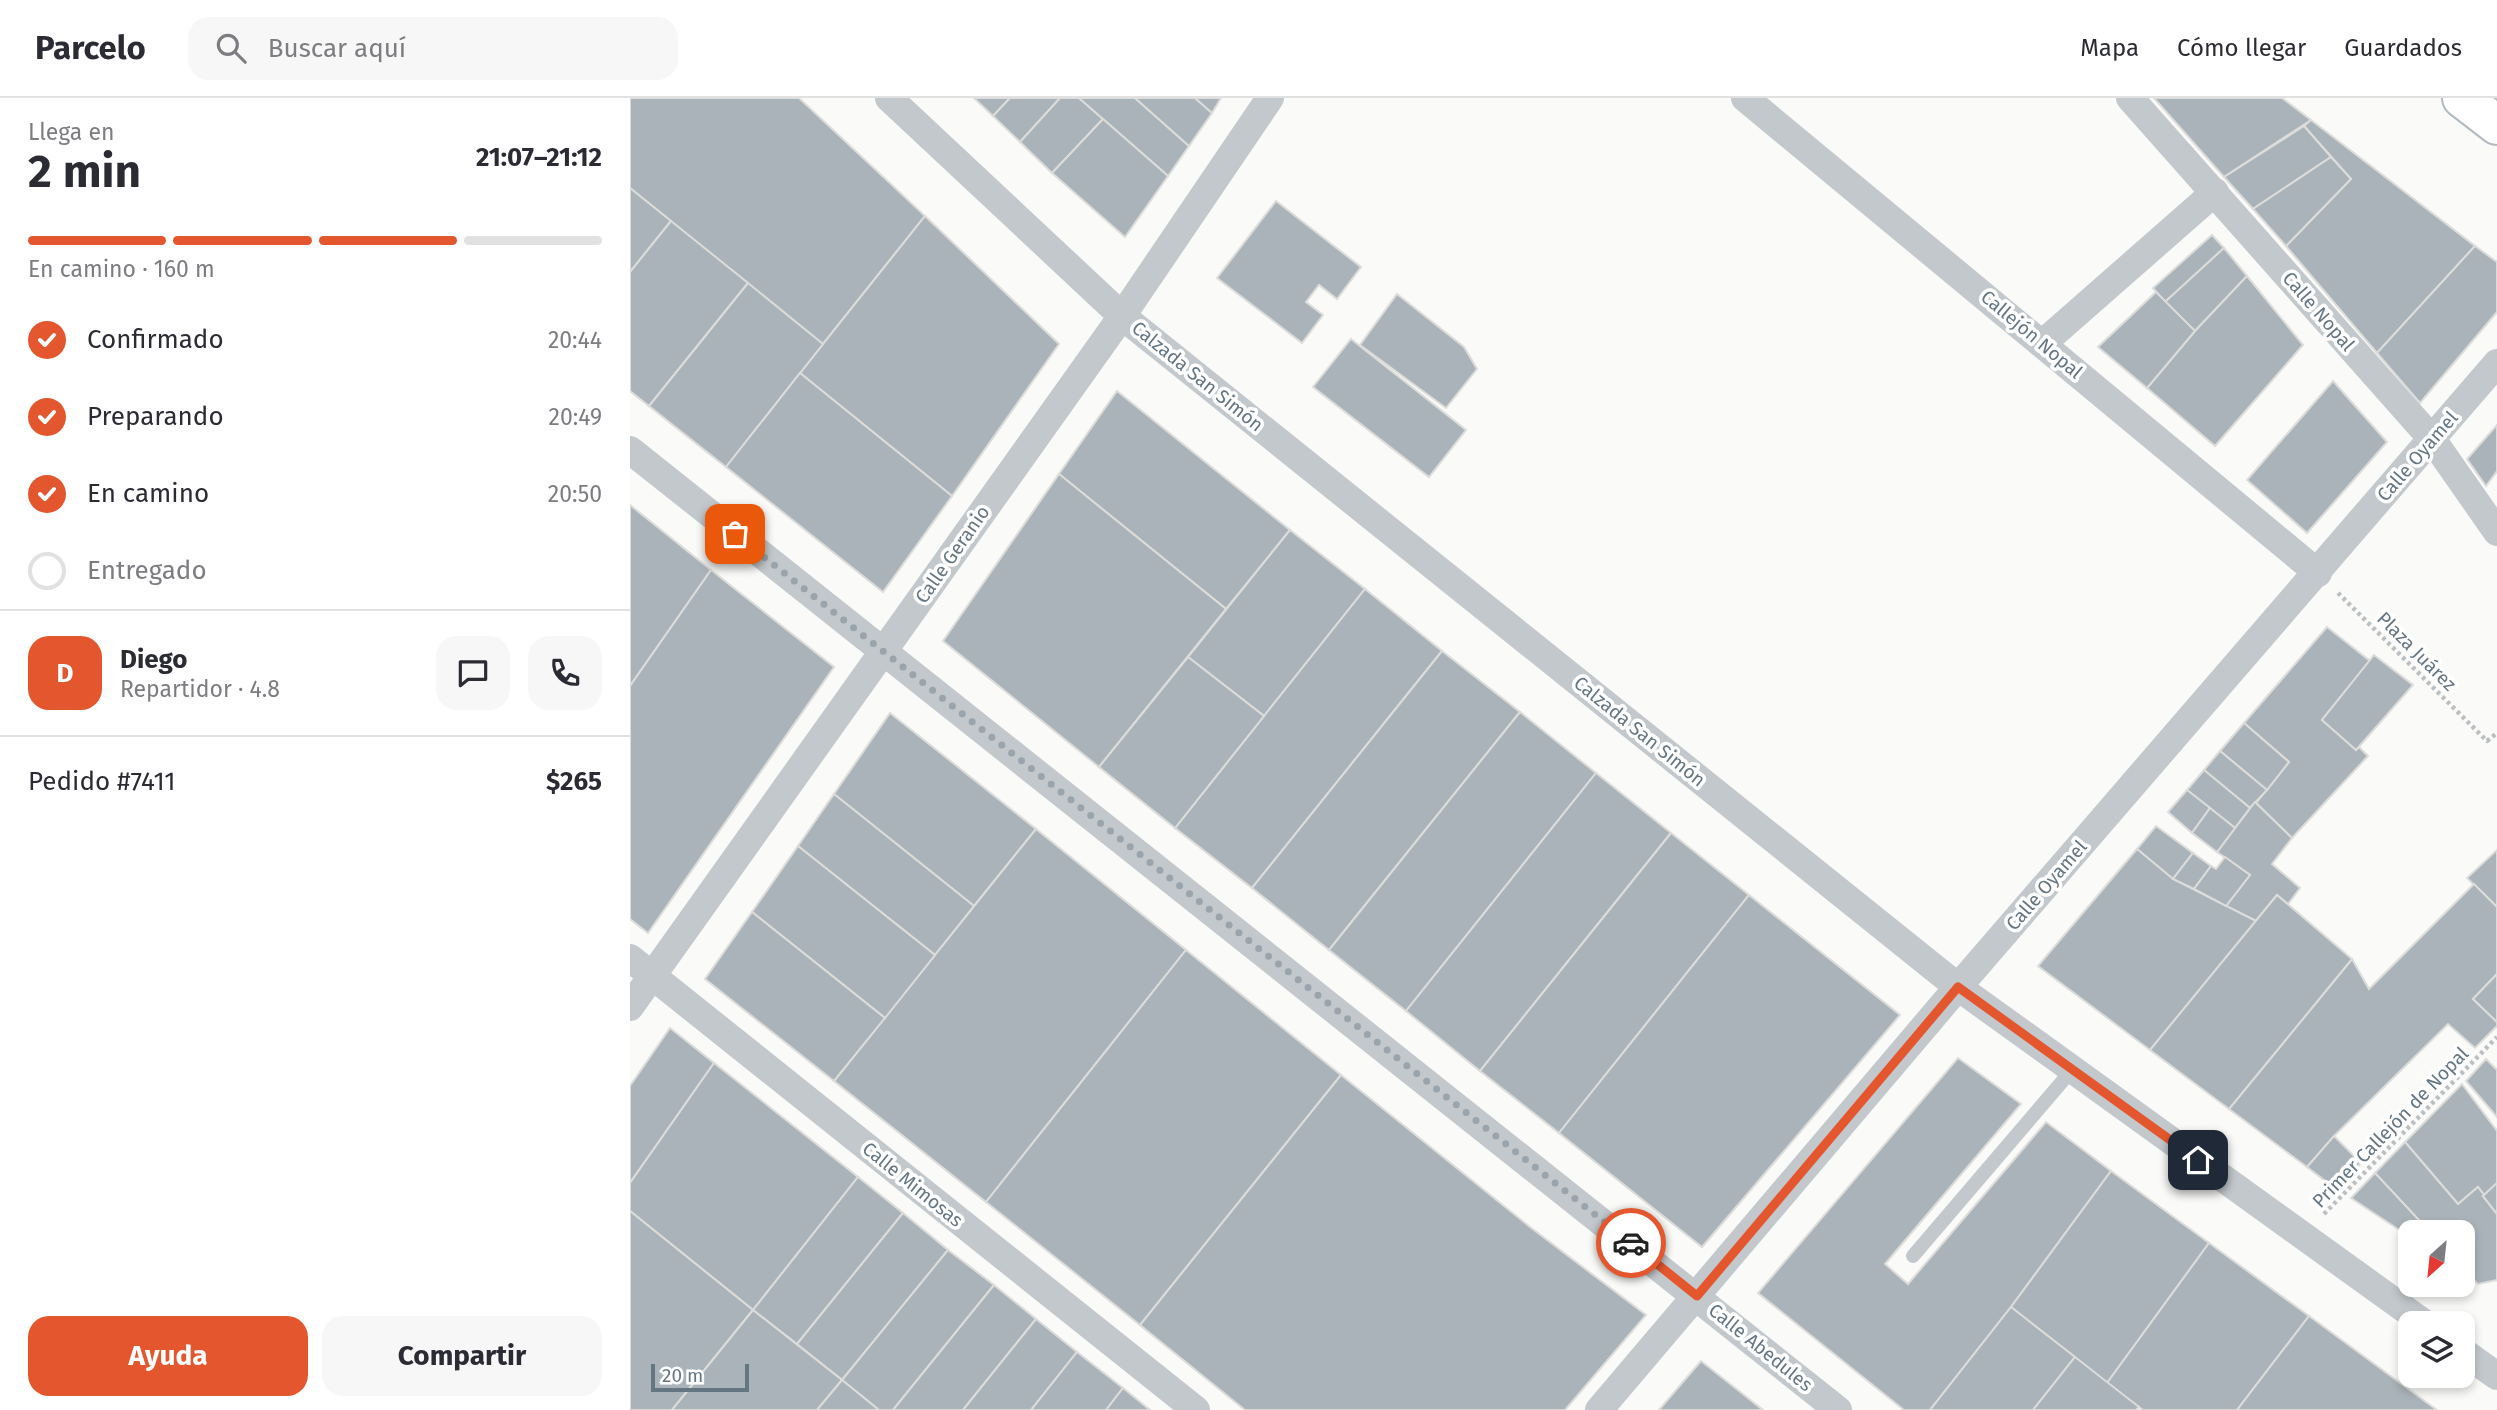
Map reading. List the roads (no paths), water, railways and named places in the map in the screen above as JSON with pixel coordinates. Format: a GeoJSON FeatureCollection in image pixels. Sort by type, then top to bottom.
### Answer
{"type":"FeatureCollection","features":[{"type":"Feature","properties":{"kind":"main road"},"geometry":{"type":"LineString","coordinates":[[2462,98],[2497,125]]}},
{"type":"Feature","properties":{"kind":"street","name":"Calzada San Simón"},"geometry":{"type":"LineString","coordinates":[[889,98],[1122,316],[1958,987],[2407,1311]]}},
{"type":"Feature","properties":{"kind":"street","name":"Calle Geranio"},"geometry":{"type":"LineString","coordinates":[[630,1007],[641,967],[883,651],[1122,316],[1270,98]]}},
{"type":"Feature","properties":{"kind":"street","name":"Callejón Nopal"},"geometry":{"type":"LineString","coordinates":[[1745,98],[2318,573]]}},
{"type":"Feature","properties":{"kind":"street","name":"Calle Nopal"},"geometry":{"type":"LineString","coordinates":[[2130,98],[2432,439],[2497,532]]}},
{"type":"Feature","properties":{"kind":"street"},"geometry":{"type":"LineString","coordinates":[[2043,343],[2215,192]]}},
{"type":"Feature","properties":{"kind":"street","name":"Calle Oyamel"},"geometry":{"type":"LineString","coordinates":[[1600,1410],[1958,987],[2497,363]]}},
{"type":"Feature","properties":{"kind":"street","name":"Calle Abedules"},"geometry":{"type":"LineString","coordinates":[[630,450],[1838,1410]]}},
{"type":"Feature","properties":{"kind":"street","name":"Calle Mimosas"},"geometry":{"type":"LineString","coordinates":[[641,967],[1196,1410]]}},
{"type":"Feature","properties":{"kind":"street"},"geometry":{"type":"LineString","coordinates":[[2475,1360],[2497,1376]]}},
{"type":"Feature","properties":{"kind":"lane"},"geometry":{"type":"LineString","coordinates":[[1913,1256],[2072,1070]]}}]}
